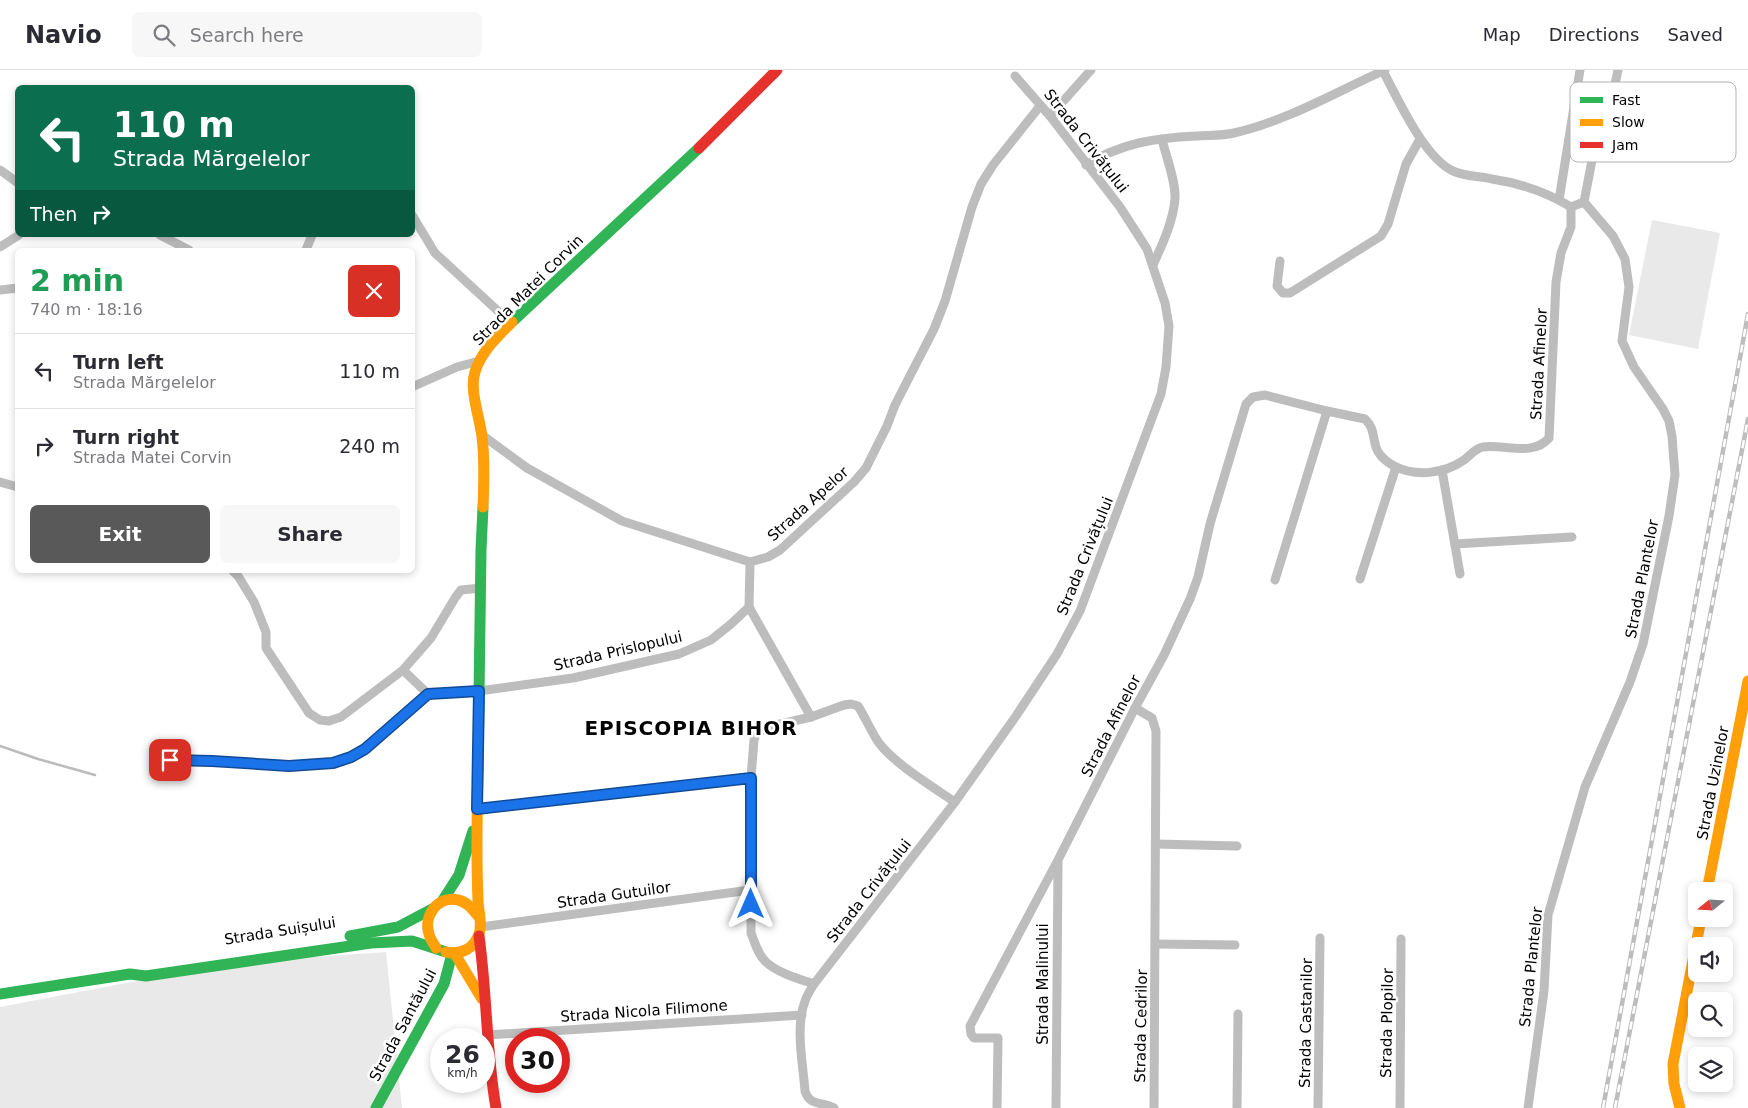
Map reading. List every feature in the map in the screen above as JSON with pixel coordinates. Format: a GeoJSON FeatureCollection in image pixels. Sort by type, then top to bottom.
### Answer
{"type":"FeatureCollection","features":[{"type":"Feature","properties":{"kind":"main road","name":"Strada Matei Corvin"},"geometry":{"type":"LineString","coordinates":[[487,1028],[480,927],[477,813],[481,550],[485,471],[482,435],[475,400],[474,374],[485,351],[511,323],[687,160],[777,70]]}},
{"type":"Feature","properties":{"kind":"main road","name":"Strada Uzinelor"},"geometry":{"type":"LineString","coordinates":[[1709,882],[1748,681]]}},
{"type":"Feature","properties":{"kind":"main road","name":"Strada Matei Corvin"},"geometry":{"type":"LineString","coordinates":[[443,900],[454,886],[463,868],[477,813]]}},
{"type":"Feature","properties":{"kind":"main road"},"geometry":{"type":"LineString","coordinates":[[450,899],[465,902],[471,906],[480,927],[470,948],[461,953],[454,954],[436,948],[429,937],[427,930],[428,915],[443,900],[450,899]]}},
{"type":"Feature","properties":{"kind":"main road","name":"Strada Suișului"},"geometry":{"type":"LineString","coordinates":[[130,974],[145,967],[386,930],[410,922],[432,909]]}},
{"type":"Feature","properties":{"kind":"main road"},"geometry":{"type":"LineString","coordinates":[[1680,1108],[1674,1084],[1673,1064],[1700,928]]}},
{"type":"Feature","properties":{"kind":"main road","name":"Strada Suișului"},"geometry":{"type":"LineString","coordinates":[[0,994],[130,974],[146,976],[371,943],[412,942],[436,948]]}},
{"type":"Feature","properties":{"kind":"main road","name":"Strada Matei Corvin"},"geometry":{"type":"LineString","coordinates":[[454,954],[473,982],[485,1006]]}},
{"type":"Feature","properties":{"kind":"main road","name":"Strada Santăului"},"geometry":{"type":"LineString","coordinates":[[376,1108],[444,984],[454,954]]}},
{"type":"Feature","properties":{"kind":"main road","name":"Strada Matei Corvin"},"geometry":{"type":"LineString","coordinates":[[494,1093],[496,1108]]}},
{"type":"Feature","properties":{"kind":"street"},"geometry":{"type":"LineString","coordinates":[[1050,116],[1091,70]]}},
{"type":"Feature","properties":{"kind":"street"},"geometry":{"type":"LineString","coordinates":[[1086,165],[1124,146],[1142,141],[1218,135],[1249,129],[1294,112],[1384,71],[1420,139],[1446,167],[1454,172],[1506,182],[1559,200],[1571,207],[1584,202],[1592,162]]}},
{"type":"Feature","properties":{"kind":"street","name":"Strada Crivățului"},"geometry":{"type":"LineString","coordinates":[[834,1108],[807,1098],[805,1091],[800,1031],[805,1001],[814,984],[955,802],[1057,654],[1080,611],[1153,420],[1161,394],[1166,367],[1169,336],[1165,303],[1147,250],[1120,207],[1050,116],[1015,76]]}},
{"type":"Feature","properties":{"kind":"street","name":"Strada Apelor"},"geometry":{"type":"LineString","coordinates":[[750,562],[768,556],[790,542],[854,482],[866,468],[895,405],[934,329],[945,301],[972,207],[981,184],[993,165],[1040,106]]}},
{"type":"Feature","properties":{"kind":"street"},"geometry":{"type":"LineString","coordinates":[[1559,200],[1570,132]]}},
{"type":"Feature","properties":{"kind":"street"},"geometry":{"type":"LineString","coordinates":[[1153,265],[1167,233],[1175,199],[1174,187],[1162,139]]}},
{"type":"Feature","properties":{"kind":"street"},"geometry":{"type":"LineString","coordinates":[[1280,261],[1277,286],[1283,293],[1290,293],[1381,236],[1388,224],[1406,164],[1420,139]]}},
{"type":"Feature","properties":{"kind":"street"},"geometry":{"type":"LineString","coordinates":[[0,170],[15,181]]}},
{"type":"Feature","properties":{"kind":"street","name":"Strada Plantelor"},"geometry":{"type":"LineString","coordinates":[[1528,1108],[1544,992],[1548,915],[1585,787],[1624,698],[1643,644],[1675,475],[1669,421],[1664,409],[1634,367],[1622,341],[1629,287],[1625,259],[1612,236],[1584,202]]}},
{"type":"Feature","properties":{"kind":"street","name":"Strada Afinelor"},"geometry":{"type":"LineString","coordinates":[[997,1108],[998,1038],[974,1038],[971,1034],[970,1026],[1164,655],[1190,599],[1198,577],[1210,524],[1246,404],[1253,397],[1266,395],[1327,412],[1365,419],[1370,423],[1373,431],[1375,447],[1386,460],[1396,467],[1421,473],[1455,466],[1479,448],[1535,448],[1544,444],[1549,438],[1556,282],[1561,253],[1571,227],[1571,207]]}},
{"type":"Feature","properties":{"kind":"street"},"geometry":{"type":"LineString","coordinates":[[415,220],[435,253],[511,323]]}},
{"type":"Feature","properties":{"kind":"street"},"geometry":{"type":"LineString","coordinates":[[0,247],[16,237]]}},
{"type":"Feature","properties":{"kind":"street"},"geometry":{"type":"LineString","coordinates":[[175,238],[187,248]]}},
{"type":"Feature","properties":{"kind":"street"},"geometry":{"type":"LineString","coordinates":[[0,290],[15,288]]}},
{"type":"Feature","properties":{"kind":"street"},"geometry":{"type":"LineString","coordinates":[[415,386],[457,368],[479,362]]}},
{"type":"Feature","properties":{"kind":"street"},"geometry":{"type":"LineString","coordinates":[[1275,580],[1327,412]]}},
{"type":"Feature","properties":{"kind":"street"},"geometry":{"type":"LineString","coordinates":[[482,435],[527,468],[622,521],[750,562],[748,607],[811,717]]}},
{"type":"Feature","properties":{"kind":"street"},"geometry":{"type":"LineString","coordinates":[[1360,579],[1396,467]]}},
{"type":"Feature","properties":{"kind":"street"},"geometry":{"type":"LineString","coordinates":[[1442,470],[1460,574]]}},
{"type":"Feature","properties":{"kind":"street"},"geometry":{"type":"LineString","coordinates":[[0,482],[15,486]]}},
{"type":"Feature","properties":{"kind":"street"},"geometry":{"type":"LineString","coordinates":[[1455,544],[1572,537]]}},
{"type":"Feature","properties":{"kind":"street"},"geometry":{"type":"LineString","coordinates":[[235,573],[254,602],[266,632],[266,648],[309,713],[320,720],[329,721],[340,717],[403,670],[431,638],[455,598],[462,590],[481,588]]}},
{"type":"Feature","properties":{"kind":"street","name":"Strada Prislopului"},"geometry":{"type":"LineString","coordinates":[[428,694],[479,691],[573,678],[679,654],[711,640],[748,607]]}},
{"type":"Feature","properties":{"kind":"street"},"geometry":{"type":"LineString","coordinates":[[170,760],[289,766],[333,763],[351,757],[365,749],[428,694],[403,670]]}},
{"type":"Feature","properties":{"kind":"street"},"geometry":{"type":"LineString","coordinates":[[814,984],[777,969],[766,962],[756,948],[751,933],[751,778],[756,734],[768,727],[811,717],[844,705],[858,706],[877,740],[885,749],[932,787],[955,802]]}},
{"type":"Feature","properties":{"kind":"street","name":"Strada Cedrilor"},"geometry":{"type":"LineString","coordinates":[[1135,708],[1152,718],[1156,731],[1154,1108]]}},
{"type":"Feature","properties":{"kind":"street"},"geometry":{"type":"LineString","coordinates":[[477,813],[751,778]]}},
{"type":"Feature","properties":{"kind":"street"},"geometry":{"type":"LineString","coordinates":[[1156,844],[1237,846]]}},
{"type":"Feature","properties":{"kind":"street","name":"Strada Malinului"},"geometry":{"type":"LineString","coordinates":[[1056,1108],[1058,860]]}},
{"type":"Feature","properties":{"kind":"street","name":"Strada Gutuilor"},"geometry":{"type":"LineString","coordinates":[[480,927],[750,890]]}},
{"type":"Feature","properties":{"kind":"street","name":"Strada Castanilor"},"geometry":{"type":"LineString","coordinates":[[1318,1108],[1320,938]]}},
{"type":"Feature","properties":{"kind":"street","name":"Strada Plopilor"},"geometry":{"type":"LineString","coordinates":[[1400,1108],[1401,939]]}},
{"type":"Feature","properties":{"kind":"street"},"geometry":{"type":"LineString","coordinates":[[1156,944],[1235,945]]}},
{"type":"Feature","properties":{"kind":"street","name":"Strada Nicola Filimone"},"geometry":{"type":"LineString","coordinates":[[495,1035],[802,1014]]}},
{"type":"Feature","properties":{"kind":"street"},"geometry":{"type":"LineString","coordinates":[[1237,1108],[1238,1014]]}},
{"type":"Feature","properties":{"kind":"shaded area"},"geometry":{"type":"Polygon","coordinates":[[[1652,220],[1720,233],[1698,349],[1629,335],[1652,220]]]}},
{"type":"Feature","properties":{"kind":"shaded area"},"geometry":{"type":"Polygon","coordinates":[[[386,952],[402,1108],[0,1108],[0,1007],[152,978],[270,960],[386,952]]]}},
{"type":"Feature","properties":{"kind":"waterway"},"geometry":{"type":"LineString","coordinates":[[0,746],[95,775]]}},
{"type":"Feature","properties":{"kind":"railway"},"geometry":{"type":"LineString","coordinates":[[1603,1108],[1748,314]]}},
{"type":"Feature","properties":{"kind":"railway"},"geometry":{"type":"LineString","coordinates":[[1615,1108],[1748,419]]}},
{"type":"Feature","properties":{"kind":"traffic: fast"},"geometry":{"type":"LineString","coordinates":[[512,322],[699,148]]}},
{"type":"Feature","properties":{"kind":"traffic: fast"},"geometry":{"type":"LineString","coordinates":[[478,769],[483,507]]}},
{"type":"Feature","properties":{"kind":"traffic: fast"},"geometry":{"type":"LineString","coordinates":[[443,900],[459,875],[473,831]]}},
{"type":"Feature","properties":{"kind":"traffic: fast"},"geometry":{"type":"LineString","coordinates":[[350,936],[398,927],[432,909]]}},
{"type":"Feature","properties":{"kind":"traffic: fast"},"geometry":{"type":"LineString","coordinates":[[0,994],[130,974],[146,976],[371,943],[412,941],[446,952]]}},
{"type":"Feature","properties":{"kind":"traffic: fast"},"geometry":{"type":"LineString","coordinates":[[376,1108],[444,984],[452,954]]}},
{"type":"Feature","properties":{"kind":"traffic: slow"},"geometry":{"type":"LineString","coordinates":[[483,507],[483,446],[473,379],[485,351],[512,322]]}},
{"type":"Feature","properties":{"kind":"traffic: slow"},"geometry":{"type":"LineString","coordinates":[[1709,882],[1748,681]]}},
{"type":"Feature","properties":{"kind":"traffic: slow"},"geometry":{"type":"LineString","coordinates":[[446,952],[457,953],[466,950],[474,944],[480,930],[477,867],[478,769]]}},
{"type":"Feature","properties":{"kind":"traffic: slow"},"geometry":{"type":"LineString","coordinates":[[436,948],[430,938],[428,920],[438,904],[451,899],[462,901],[479,917]]}},
{"type":"Feature","properties":{"kind":"traffic: slow"},"geometry":{"type":"LineString","coordinates":[[1680,1108],[1674,1084],[1673,1064],[1699,928]]}},
{"type":"Feature","properties":{"kind":"traffic: slow"},"geometry":{"type":"LineString","coordinates":[[455,954],[482,999]]}},
{"type":"Feature","properties":{"kind":"traffic: jam"},"geometry":{"type":"LineString","coordinates":[[699,148],[777,70]]}},
{"type":"Feature","properties":{"kind":"traffic: jam"},"geometry":{"type":"LineString","coordinates":[[479,936],[490,1065],[496,1108]]}},
{"type":"Feature","properties":{"kind":"district","name":"EPISCOPIA BIHOR"},"geometry":{"type":"Point","coordinates":[691,728]}},
{"type":"Feature","properties":{"kind":"route"},"geometry":{"type":"LineString","coordinates":[[170,760],[289,766],[333,763],[351,757],[365,749],[428,694],[479,691],[477,809],[751,778],[751,904]]}}]}
